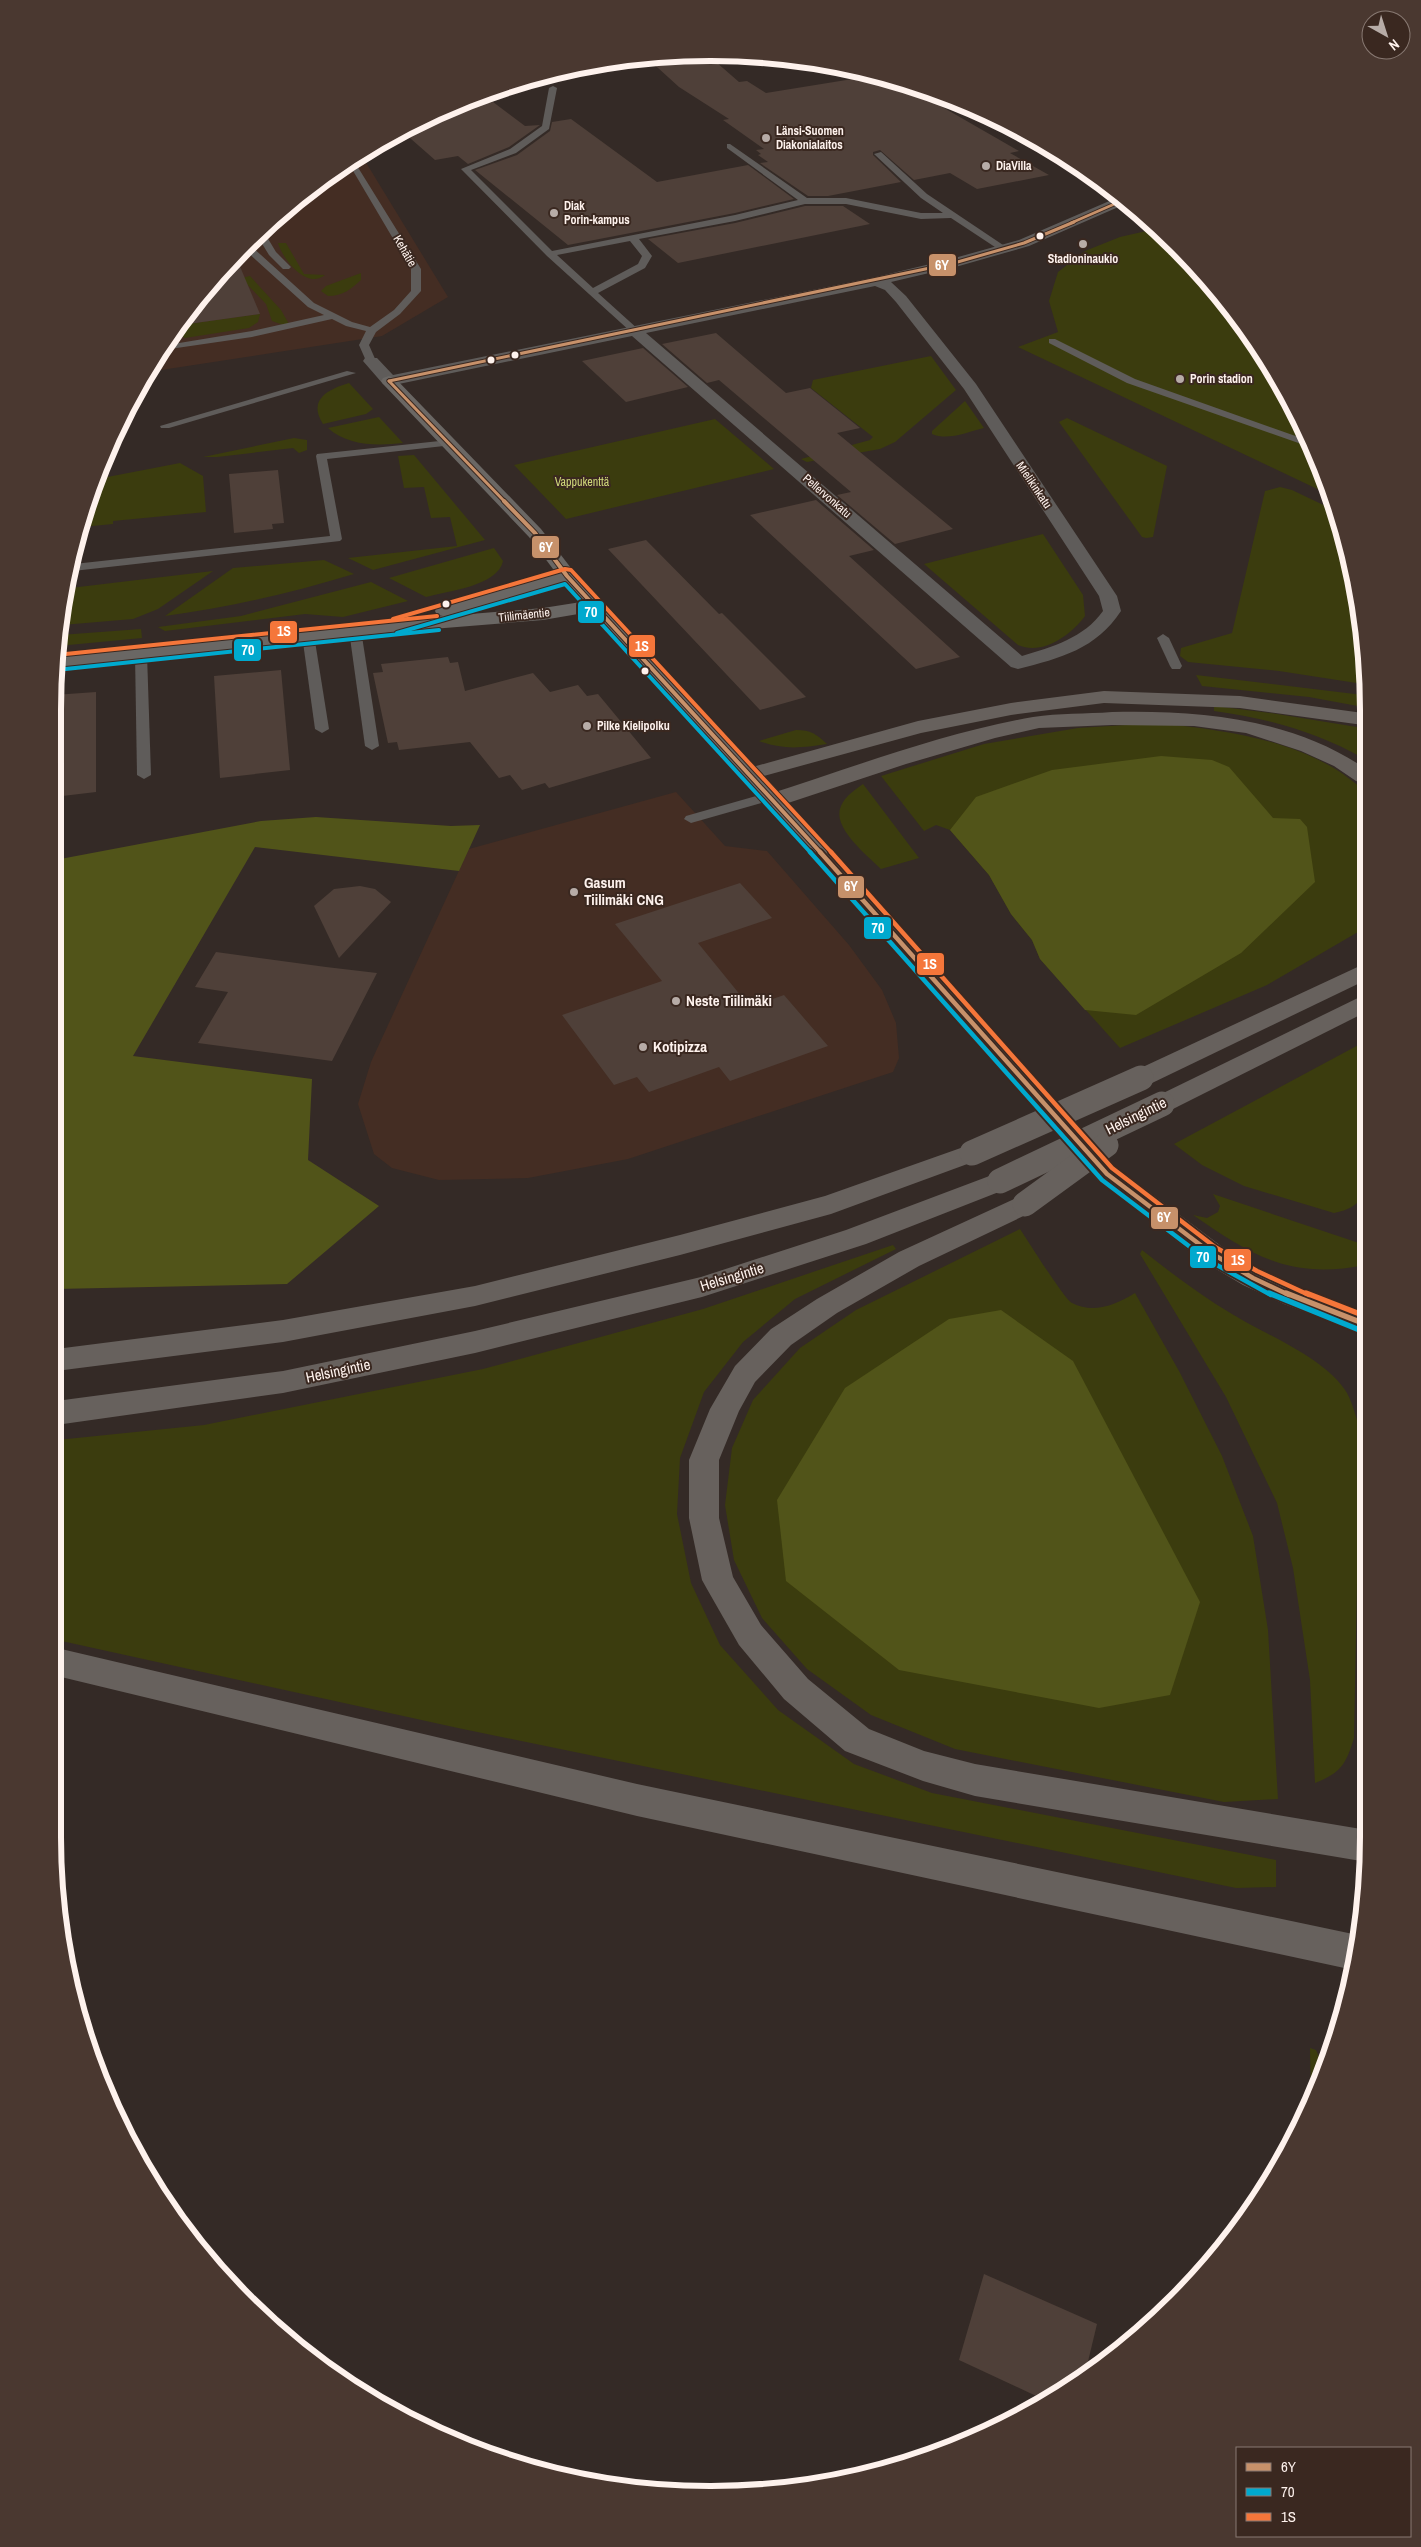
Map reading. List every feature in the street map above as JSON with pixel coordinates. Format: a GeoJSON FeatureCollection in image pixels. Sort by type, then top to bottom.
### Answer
{"type":"FeatureCollection","features":[{"type":"Feature","properties":{"kind":"highway"},"geometry":{"type":"LineString","coordinates":[[749,774],[918,727],[1011,709],[1104,697],[1240,702],[1360,720]]}},
{"type":"Feature","properties":{"kind":"highway"},"geometry":{"type":"LineString","coordinates":[[772,798],[938,746],[1026,724],[1150,716],[1199,718],[1245,726],[1319,750],[1360,775]]}},
{"type":"Feature","properties":{"kind":"highway"},"geometry":{"type":"LineString","coordinates":[[1317,996],[1360,954]]}},
{"type":"Feature","properties":{"kind":"highway","name":"Helsingintie"},"geometry":{"type":"LineString","coordinates":[[61,1359],[283,1332],[475,1296],[680,1245],[830,1204],[972,1153],[1141,1078],[1360,974]]}},
{"type":"Feature","properties":{"kind":"highway","name":"Helsingintie"},"geometry":{"type":"LineString","coordinates":[[61,1412],[283,1382],[475,1342],[692,1290],[856,1237],[1000,1181],[1162,1104],[1360,1005]]}},
{"type":"Feature","properties":{"kind":"highway"},"geometry":{"type":"LineString","coordinates":[[1162,1104],[1025,1204],[909,1259],[827,1306],[781,1337],[745,1374],[725,1409],[704,1460],[704,1518],[718,1580],[750,1635],[796,1689],[857,1740],[923,1766],[975,1780],[1360,1845]]}},
{"type":"Feature","properties":{"kind":"highway"},"geometry":{"type":"LineString","coordinates":[[61,1663],[637,1800],[1349,1951]]}},
{"type":"Feature","properties":{"kind":"main road"},"geometry":{"type":"LineString","coordinates":[[389,380],[535,532],[567,576],[772,798],[1106,1174],[1211,1253],[1253,1278],[1360,1322]]}},
{"type":"Feature","properties":{"kind":"main road","name":"Tiilimäentie"},"geometry":{"type":"LineString","coordinates":[[395,626],[567,576]]}},
{"type":"Feature","properties":{"kind":"main road","name":"Tiilimäentie"},"geometry":{"type":"LineString","coordinates":[[64,662],[355,630],[543,614],[594,606]]}},
{"type":"Feature","properties":{"kind":"street"},"geometry":{"type":"LineString","coordinates":[[371,361],[389,380],[876,281],[1004,249],[1062,228],[1116,203]]}},
{"type":"Feature","properties":{"kind":"street","name":"Mielikinkatu"},"geometry":{"type":"LineString","coordinates":[[876,281],[890,287],[901,299],[970,388],[1108,596],[1112,611],[1106,622],[1088,638],[1068,648],[1018,663]]}},
{"type":"Feature","properties":{"kind":"street","name":"Pellervonkatu"},"geometry":{"type":"LineString","coordinates":[[634,330],[805,476],[1018,663]]}},
{"type":"Feature","properties":{"kind":"lane"},"geometry":{"type":"LineString","coordinates":[[553,88],[546,127],[513,151],[465,169],[550,254],[634,330]]}},
{"type":"Feature","properties":{"kind":"lane"},"geometry":{"type":"LineString","coordinates":[[730,146],[805,201]]}},
{"type":"Feature","properties":{"kind":"lane"},"geometry":{"type":"LineString","coordinates":[[878,154],[924,196],[1004,249]]}},
{"type":"Feature","properties":{"kind":"lane","name":"Kehätie"},"geometry":{"type":"LineString","coordinates":[[355,168],[416,269],[416,291],[397,312],[372,330]]}},
{"type":"Feature","properties":{"kind":"lane"},"geometry":{"type":"LineString","coordinates":[[550,254],[805,201],[846,202],[921,216],[953,215]]}},
{"type":"Feature","properties":{"kind":"lane"},"geometry":{"type":"LineString","coordinates":[[592,292],[642,266],[647,256],[632,237]]}},
{"type":"Feature","properties":{"kind":"lane"},"geometry":{"type":"LineString","coordinates":[[264,239],[272,253],[291,272]]}},
{"type":"Feature","properties":{"kind":"lane"},"geometry":{"type":"LineString","coordinates":[[251,251],[311,305],[349,324],[372,330],[364,345],[371,361]]}},
{"type":"Feature","properties":{"kind":"lane"},"geometry":{"type":"LineString","coordinates":[[306,287],[333,316]]}},
{"type":"Feature","properties":{"kind":"lane"},"geometry":{"type":"LineString","coordinates":[[173,347],[252,334],[333,316]]}},
{"type":"Feature","properties":{"kind":"lane"},"geometry":{"type":"LineString","coordinates":[[1052,341],[1131,381],[1301,441]]}},
{"type":"Feature","properties":{"kind":"lane"},"geometry":{"type":"LineString","coordinates":[[165,426],[351,373]]}},
{"type":"Feature","properties":{"kind":"lane"},"geometry":{"type":"LineString","coordinates":[[78,568],[336,540],[321,456],[449,443]]}},
{"type":"Feature","properties":{"kind":"lane"},"geometry":{"type":"LineString","coordinates":[[355,630],[363,685],[370,711],[372,746]]}},
{"type":"Feature","properties":{"kind":"lane"},"geometry":{"type":"LineString","coordinates":[[308,635],[322,729]]}},
{"type":"Feature","properties":{"kind":"lane"},"geometry":{"type":"LineString","coordinates":[[1163,638],[1176,666]]}},
{"type":"Feature","properties":{"kind":"lane"},"geometry":{"type":"LineString","coordinates":[[140,654],[144,775]]}},
{"type":"Feature","properties":{"kind":"lane"},"geometry":{"type":"LineString","coordinates":[[691,819],[772,798]]}},
{"type":"Feature","properties":{"kind":"shaded area"},"geometry":{"type":"Polygon","coordinates":[[[365,161],[448,297],[382,336],[158,370],[195,315],[251,251],[315,195],[365,161]]]}},
{"type":"Feature","properties":{"kind":"shaded area"},"geometry":{"type":"Polygon","coordinates":[[[1161,756],[1212,760],[1229,767],[1273,818],[1300,819],[1307,827],[1315,882],[1241,953],[1136,1015],[1085,1010],[1040,959],[1032,940],[1011,914],[989,875],[950,830],[976,797],[1052,770],[1161,756]]]}},
{"type":"Feature","properties":{"kind":"shaded area"},"geometry":{"type":"Polygon","coordinates":[[[676,792],[725,846],[767,851],[849,945],[882,990],[896,1023],[899,1058],[893,1072],[628,1159],[528,1178],[439,1180],[392,1168],[374,1154],[358,1104],[371,1062],[469,849],[676,792]]]}},
{"type":"Feature","properties":{"kind":"shaded area"},"geometry":{"type":"Polygon","coordinates":[[[316,817],[451,826],[480,825],[459,871],[255,847],[133,1056],[312,1079],[308,1160],[379,1206],[287,1284],[61,1289],[61,859],[261,821],[316,817]]]}},
{"type":"Feature","properties":{"kind":"shaded area"},"geometry":{"type":"Polygon","coordinates":[[[1001,1310],[1073,1361],[1200,1602],[1170,1695],[1099,1708],[899,1670],[786,1581],[777,1500],[845,1388],[949,1319],[1001,1310]]]}},
{"type":"Feature","properties":{"kind":"green space","name":"Porin stadion"},"geometry":{"type":"Polygon","coordinates":[[[1148,231],[1199,282],[1226,315],[1273,386],[1293,423],[1321,491],[1018,347],[1058,332],[1049,301],[1058,272],[1085,251],[1120,237],[1148,231]]]}},
{"type":"Feature","properties":{"kind":"green space"},"geometry":{"type":"Polygon","coordinates":[[[278,243],[286,243],[304,274],[325,275],[318,279],[304,276],[290,265],[278,243]]]}},
{"type":"Feature","properties":{"kind":"green space"},"geometry":{"type":"Polygon","coordinates":[[[361,273],[361,280],[342,293],[328,296],[321,291],[326,286],[361,273]]]}},
{"type":"Feature","properties":{"kind":"green space"},"geometry":{"type":"Polygon","coordinates":[[[250,276],[281,310],[289,324],[286,326],[272,321],[266,304],[241,278],[250,276]]]}},
{"type":"Feature","properties":{"kind":"green space"},"geometry":{"type":"Polygon","coordinates":[[[260,314],[258,322],[249,328],[185,338],[181,335],[189,324],[260,314]]]}},
{"type":"Feature","properties":{"kind":"green space"},"geometry":{"type":"Polygon","coordinates":[[[931,356],[956,390],[895,442],[880,449],[807,462],[801,459],[870,440],[873,437],[811,388],[813,380],[931,356]]]}},
{"type":"Feature","properties":{"kind":"green space"},"geometry":{"type":"Polygon","coordinates":[[[349,383],[373,409],[366,414],[323,424],[318,408],[322,396],[334,388],[349,383]]]}},
{"type":"Feature","properties":{"kind":"green space"},"geometry":{"type":"Polygon","coordinates":[[[965,401],[984,428],[944,437],[932,434],[932,431],[965,401]]]}},
{"type":"Feature","properties":{"kind":"green space"},"geometry":{"type":"Polygon","coordinates":[[[379,417],[403,443],[363,443],[344,438],[328,428],[379,417]]]}},
{"type":"Feature","properties":{"kind":"green space"},"geometry":{"type":"Polygon","coordinates":[[[1067,418],[1167,466],[1153,537],[1142,537],[1059,422],[1067,418]]]}},
{"type":"Feature","properties":{"kind":"green space","name":"Vappukenttä"},"geometry":{"type":"Polygon","coordinates":[[[715,419],[774,469],[566,519],[514,465],[715,419]]]}},
{"type":"Feature","properties":{"kind":"green space"},"geometry":{"type":"Polygon","coordinates":[[[294,438],[307,440],[307,450],[299,453],[293,448],[203,457],[294,438]]]}},
{"type":"Feature","properties":{"kind":"green space"},"geometry":{"type":"Polygon","coordinates":[[[414,455],[485,540],[373,570],[348,558],[457,546],[450,517],[431,518],[424,487],[404,488],[398,456],[414,455]]]}},
{"type":"Feature","properties":{"kind":"green space"},"geometry":{"type":"Polygon","coordinates":[[[180,463],[203,476],[206,512],[113,521],[113,524],[88,526],[105,477],[180,463]]]}},
{"type":"Feature","properties":{"kind":"green space"},"geometry":{"type":"Polygon","coordinates":[[[1280,487],[1292,490],[1326,506],[1338,542],[1347,584],[1354,626],[1359,683],[1279,671],[1188,662],[1180,656],[1181,648],[1232,633],[1265,491],[1280,487]]]}},
{"type":"Feature","properties":{"kind":"green space"},"geometry":{"type":"Polygon","coordinates":[[[1043,534],[1083,595],[1085,616],[1072,630],[1046,646],[1027,648],[1018,645],[924,564],[1043,534]]]}},
{"type":"Feature","properties":{"kind":"green space"},"geometry":{"type":"Polygon","coordinates":[[[494,548],[503,561],[499,569],[482,582],[459,590],[426,597],[389,578],[494,548]]]}},
{"type":"Feature","properties":{"kind":"green space"},"geometry":{"type":"Polygon","coordinates":[[[324,560],[354,574],[260,599],[165,616],[233,568],[324,560]]]}},
{"type":"Feature","properties":{"kind":"green space"},"geometry":{"type":"Polygon","coordinates":[[[213,571],[158,609],[133,619],[67,625],[73,588],[213,571]]]}},
{"type":"Feature","properties":{"kind":"green space"},"geometry":{"type":"Polygon","coordinates":[[[371,582],[408,601],[343,617],[305,614],[165,631],[158,627],[241,616],[371,582]]]}},
{"type":"Feature","properties":{"kind":"green space"},"geometry":{"type":"Polygon","coordinates":[[[141,629],[142,638],[65,645],[66,635],[141,629]]]}},
{"type":"Feature","properties":{"kind":"green space"},"geometry":{"type":"Polygon","coordinates":[[[1196,675],[1359,695],[1360,706],[1309,697],[1202,686],[1196,675]]]}},
{"type":"Feature","properties":{"kind":"green space"},"geometry":{"type":"Polygon","coordinates":[[[1214,706],[1360,728],[1360,756],[1291,727],[1214,711],[1214,706]]]}},
{"type":"Feature","properties":{"kind":"green space"},"geometry":{"type":"Polygon","coordinates":[[[1159,723],[1226,732],[1291,748],[1332,767],[1344,775],[1360,787],[1360,930],[1267,985],[1120,1048],[1040,959],[1032,940],[1011,914],[989,875],[950,830],[936,825],[924,831],[881,776],[984,744],[1078,728],[1159,723]]]}},
{"type":"Feature","properties":{"kind":"green space"},"geometry":{"type":"Polygon","coordinates":[[[796,730],[813,733],[827,744],[792,747],[776,746],[759,741],[796,730]]]}},
{"type":"Feature","properties":{"kind":"green space"},"geometry":{"type":"Polygon","coordinates":[[[863,784],[919,858],[881,869],[852,840],[841,823],[839,814],[845,799],[863,784]]]}},
{"type":"Feature","properties":{"kind":"green space"},"geometry":{"type":"Polygon","coordinates":[[[1360,1044],[1360,1200],[1352,1207],[1334,1213],[1244,1186],[1202,1165],[1174,1144],[1360,1044]]]}},
{"type":"Feature","properties":{"kind":"green space"},"geometry":{"type":"Polygon","coordinates":[[[1213,1194],[1360,1243],[1360,1266],[1339,1269],[1294,1267],[1254,1253],[1214,1230],[1193,1215],[1207,1218],[1218,1212],[1220,1206],[1213,1194]]]}},
{"type":"Feature","properties":{"kind":"green space"},"geometry":{"type":"Polygon","coordinates":[[[1020,1229],[1072,1303],[1088,1308],[1104,1307],[1135,1293],[1179,1371],[1222,1456],[1253,1536],[1268,1630],[1278,1799],[1224,1802],[955,1749],[871,1715],[807,1669],[762,1618],[734,1560],[725,1505],[732,1448],[753,1400],[800,1348],[856,1310],[1020,1229]]]}},
{"type":"Feature","properties":{"kind":"green space"},"geometry":{"type":"Polygon","coordinates":[[[893,1245],[896,1249],[795,1299],[743,1342],[704,1392],[680,1458],[677,1514],[691,1583],[720,1645],[778,1710],[854,1764],[932,1793],[1276,1860],[1276,1887],[1236,1888],[458,1728],[61,1641],[61,1440],[204,1425],[483,1369],[703,1309],[893,1245]]]}},
{"type":"Feature","properties":{"kind":"green space"},"geometry":{"type":"Polygon","coordinates":[[[1142,1250],[1232,1314],[1294,1348],[1325,1369],[1347,1393],[1360,1429],[1354,1738],[1345,1761],[1337,1771],[1315,1783],[1310,1680],[1293,1568],[1277,1503],[1226,1397],[1140,1254],[1142,1250]]]}},
{"type":"Feature","properties":{"kind":"green space"},"geometry":{"type":"Polygon","coordinates":[[[1310,2048],[1316,2050],[1320,2059],[1311,2083],[1310,2048]]]}},
{"type":"Feature","properties":{"kind":"building"},"geometry":{"type":"Polygon","coordinates":[[[715,61],[739,82],[747,81],[766,93],[857,78],[879,83],[931,101],[1019,151],[1010,153],[1049,175],[977,189],[950,173],[914,180],[880,150],[873,152],[873,155],[901,182],[828,196],[808,196],[760,163],[768,162],[758,155],[761,154],[756,150],[764,149],[723,120],[729,119],[679,87],[654,64],[715,61]]]}},
{"type":"Feature","properties":{"kind":"building"},"geometry":{"type":"Polygon","coordinates":[[[493,102],[525,126],[540,125],[509,147],[468,164],[458,156],[435,160],[408,136],[423,128],[480,104],[493,102]]]}},
{"type":"Feature","properties":{"kind":"building"},"geometry":{"type":"Polygon","coordinates":[[[571,119],[657,182],[748,165],[794,199],[735,213],[568,245],[475,170],[517,155],[550,131],[552,122],[571,119]]]}},
{"type":"Feature","properties":{"kind":"building"},"geometry":{"type":"Polygon","coordinates":[[[805,206],[843,206],[870,224],[678,263],[648,239],[735,223],[805,206]]]}},
{"type":"Feature","properties":{"kind":"building"},"geometry":{"type":"Polygon","coordinates":[[[239,264],[260,314],[189,324],[239,264]]]}},
{"type":"Feature","properties":{"kind":"building"},"geometry":{"type":"Polygon","coordinates":[[[716,333],[786,393],[810,388],[860,428],[837,433],[953,529],[895,544],[837,495],[851,492],[719,380],[707,383],[662,344],[716,333]]]}},
{"type":"Feature","properties":{"kind":"building"},"geometry":{"type":"Polygon","coordinates":[[[643,348],[688,387],[626,402],[582,361],[643,348]]]}},
{"type":"Feature","properties":{"kind":"building"},"geometry":{"type":"Polygon","coordinates":[[[278,470],[284,523],[272,524],[273,529],[234,533],[229,474],[278,470]]]}},
{"type":"Feature","properties":{"kind":"building"},"geometry":{"type":"Polygon","coordinates":[[[816,500],[874,550],[849,556],[960,657],[916,669],[750,515],[816,500]]]}},
{"type":"Feature","properties":{"kind":"building"},"geometry":{"type":"Polygon","coordinates":[[[646,540],[719,614],[722,613],[806,697],[760,710],[608,549],[646,540]]]}},
{"type":"Feature","properties":{"kind":"building"},"geometry":{"type":"Polygon","coordinates":[[[448,657],[450,663],[458,662],[465,691],[533,673],[550,692],[578,685],[587,696],[598,694],[651,758],[549,788],[545,783],[522,790],[510,775],[499,778],[470,742],[399,750],[397,742],[388,743],[373,673],[383,672],[381,664],[448,657]]]}},
{"type":"Feature","properties":{"kind":"building"},"geometry":{"type":"Polygon","coordinates":[[[281,670],[290,770],[220,778],[214,676],[281,670]]]}},
{"type":"Feature","properties":{"kind":"building"},"geometry":{"type":"Polygon","coordinates":[[[96,692],[96,792],[61,796],[62,694],[96,692]]]}},
{"type":"Feature","properties":{"kind":"building","name":"Neste Tiilimäki"},"geometry":{"type":"Polygon","coordinates":[[[740,883],[772,918],[698,943],[750,1007],[784,995],[828,1046],[730,1081],[719,1067],[649,1092],[637,1077],[614,1085],[562,1015],[662,981],[615,924],[740,883]]]}},
{"type":"Feature","properties":{"kind":"building"},"geometry":{"type":"Polygon","coordinates":[[[360,886],[375,889],[391,902],[339,958],[314,906],[334,889],[360,886]]]}},
{"type":"Feature","properties":{"kind":"building"},"geometry":{"type":"Polygon","coordinates":[[[216,952],[377,973],[332,1061],[198,1043],[228,992],[195,987],[216,952]]]}},
{"type":"Feature","properties":{"kind":"building"},"geometry":{"type":"Polygon","coordinates":[[[984,2274],[1097,2324],[1087,2365],[1038,2397],[959,2360],[984,2274]]]}},
{"type":"Feature","properties":{"kind":"transit line","name":"6Y"},"geometry":{"type":"LineString","coordinates":[[389,381],[954,263],[1024,243],[1116,203]]}},
{"type":"Feature","properties":{"kind":"transit line","name":"6Y"},"geometry":{"type":"LineString","coordinates":[[389,381],[535,533],[567,576],[774,800],[1107,1174],[1211,1253],[1253,1278],[1294,1297],[1360,1322]]}},
{"type":"Feature","properties":{"kind":"transit line","name":"1S"},"geometry":{"type":"LineString","coordinates":[[393,619],[565,569],[571,570],[780,795],[1112,1168],[1215,1247],[1257,1271],[1297,1290],[1360,1314]]}},
{"type":"Feature","properties":{"kind":"transit line","name":"70"},"geometry":{"type":"LineString","coordinates":[[397,633],[565,584],[768,805],[1102,1180],[1206,1259],[1249,1284],[1291,1304],[1360,1330]]}},
{"type":"Feature","properties":{"kind":"transit line","name":"1S"},"geometry":{"type":"LineString","coordinates":[[64,654],[437,616]]}},
{"type":"Feature","properties":{"kind":"transit line","name":"70"},"geometry":{"type":"LineString","coordinates":[[63,669],[439,630]]}},
{"type":"Feature","properties":{"kind":"place","name":"Länsi-Suomen Diakonialaitos"},"geometry":{"type":"Point","coordinates":[766,138]}},
{"type":"Feature","properties":{"kind":"place","name":"DiaVilla"},"geometry":{"type":"Point","coordinates":[986,166]}},
{"type":"Feature","properties":{"kind":"place","name":"Diak Porin-kampus"},"geometry":{"type":"Point","coordinates":[554,213]}},
{"type":"Feature","properties":{"kind":"place","name":"Stadioninaukio"},"geometry":{"type":"Point","coordinates":[1083,244]}},
{"type":"Feature","properties":{"kind":"place","name":"Porin stadion"},"geometry":{"type":"Point","coordinates":[1180,379]}},
{"type":"Feature","properties":{"kind":"place","name":"Pilke Kielipolku"},"geometry":{"type":"Point","coordinates":[587,726]}},
{"type":"Feature","properties":{"kind":"place","name":"Gasum Tiilimäki CNG"},"geometry":{"type":"Point","coordinates":[574,892]}},
{"type":"Feature","properties":{"kind":"place","name":"Neste Tiilimäki"},"geometry":{"type":"Point","coordinates":[676,1001]}},
{"type":"Feature","properties":{"kind":"place","name":"Kotipizza"},"geometry":{"type":"Point","coordinates":[643,1047]}}]}
